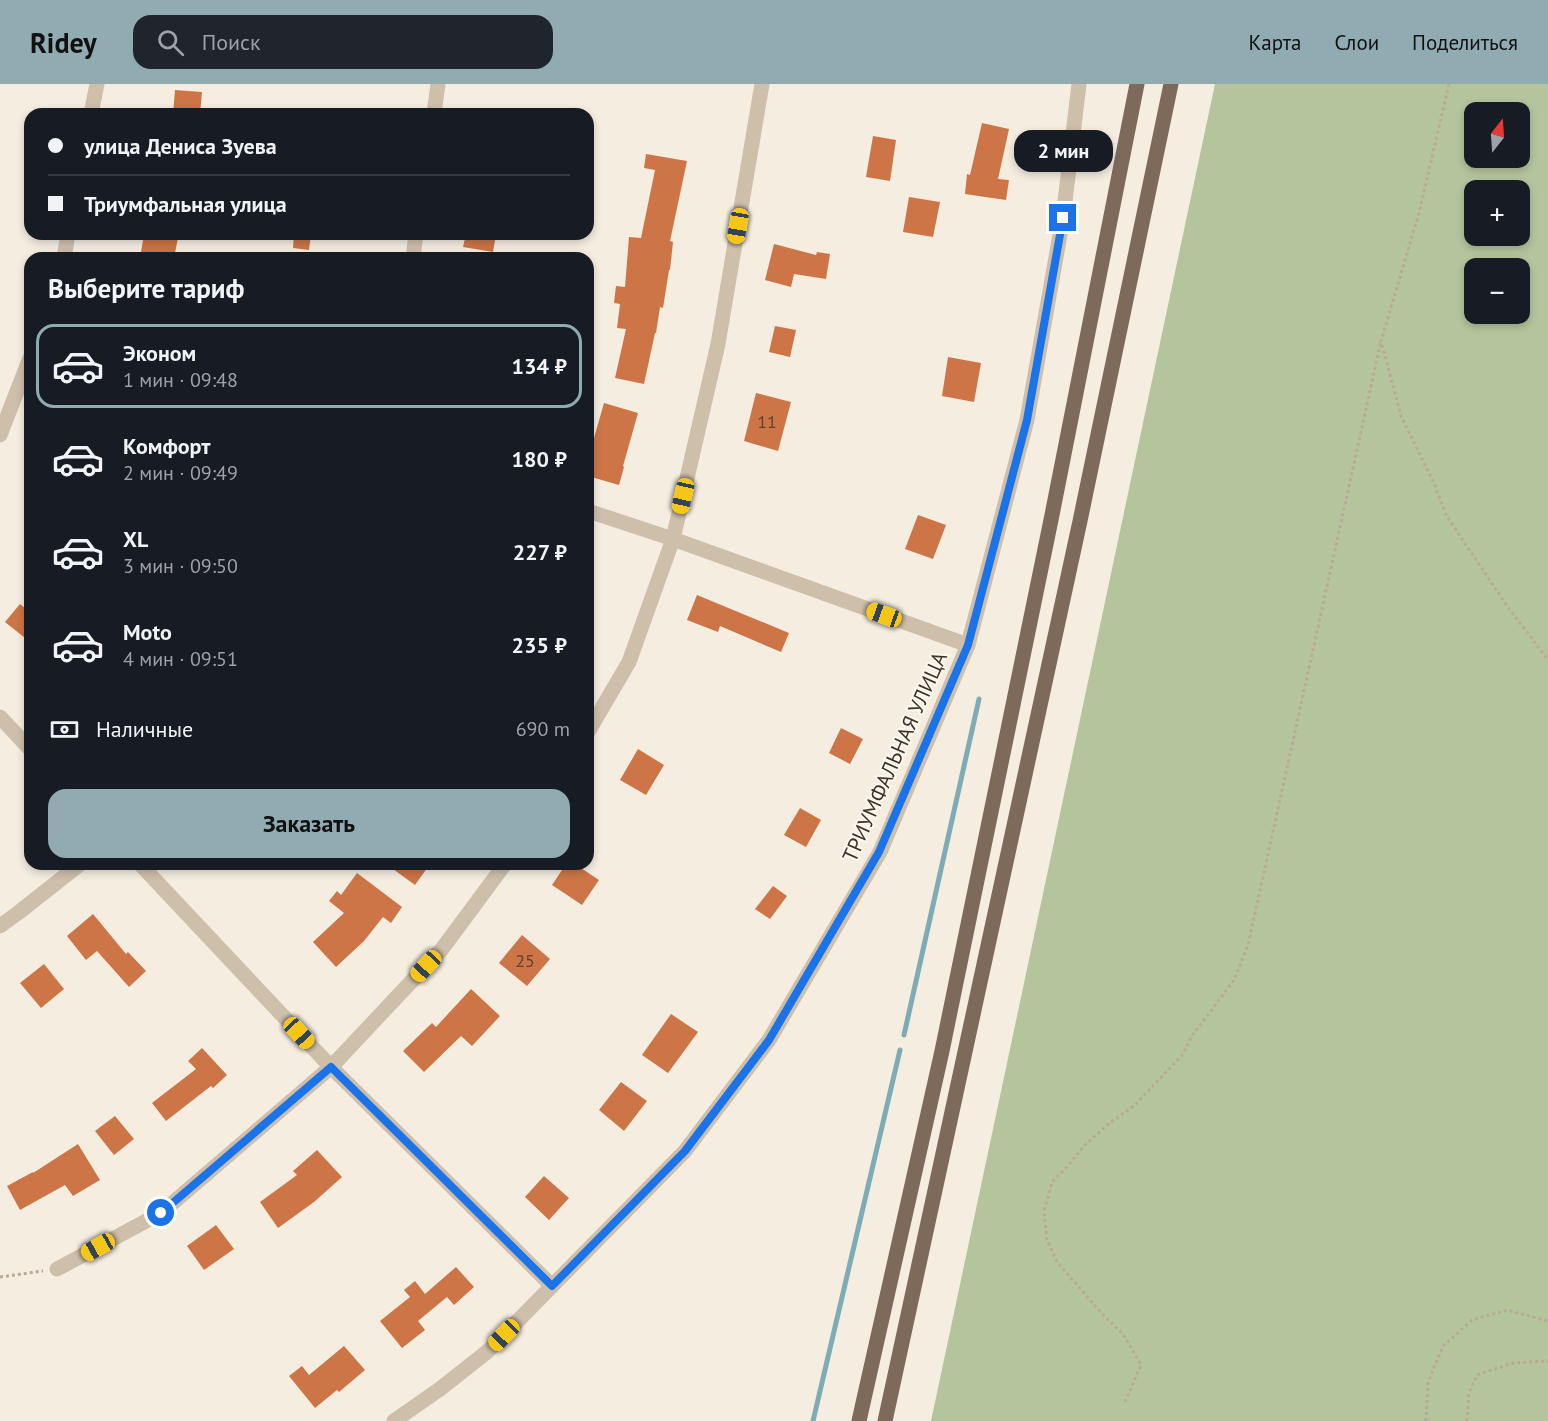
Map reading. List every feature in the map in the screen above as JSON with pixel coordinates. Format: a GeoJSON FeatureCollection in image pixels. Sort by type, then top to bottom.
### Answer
{"type":"FeatureCollection","features":[{"type":"Feature","properties":{"kind":"main road"},"geometry":{"type":"LineString","coordinates":[[859,1421],[942,1051],[1052,515],[1137,84]]}},
{"type":"Feature","properties":{"kind":"main road"},"geometry":{"type":"LineString","coordinates":[[885,1421],[1080,521],[1171,84]]}},
{"type":"Feature","properties":{"kind":"street"},"geometry":{"type":"LineString","coordinates":[[92,108],[97,84]]}},
{"type":"Feature","properties":{"kind":"street"},"geometry":{"type":"LineString","coordinates":[[435,108],[438,84]]}},
{"type":"Feature","properties":{"kind":"street"},"geometry":{"type":"LineString","coordinates":[[594,722],[629,662],[673,539],[718,344],[762,84]]}},
{"type":"Feature","properties":{"kind":"street","name":"ТРИУМФАЛЬНАЯ УЛИЦА"},"geometry":{"type":"LineString","coordinates":[[394,1421],[440,1389],[488,1351],[685,1151],[769,1040],[879,852],[968,645],[1027,420],[1063,218],[1079,84]]}},
{"type":"Feature","properties":{"kind":"street"},"geometry":{"type":"LineString","coordinates":[[0,435],[24,373]]}},
{"type":"Feature","properties":{"kind":"street"},"geometry":{"type":"LineString","coordinates":[[594,513],[968,645]]}},
{"type":"Feature","properties":{"kind":"street"},"geometry":{"type":"LineString","coordinates":[[0,717],[24,743]]}},
{"type":"Feature","properties":{"kind":"street"},"geometry":{"type":"LineString","coordinates":[[0,926],[72,870]]}},
{"type":"Feature","properties":{"kind":"street"},"geometry":{"type":"LineString","coordinates":[[146,870],[331,1067],[552,1286]]}},
{"type":"Feature","properties":{"kind":"street"},"geometry":{"type":"LineString","coordinates":[[57,1269],[161,1213],[331,1067],[442,949],[501,870]]}},
{"type":"Feature","properties":{"kind":"path"},"geometry":{"type":"LineString","coordinates":[[1125,1402],[1141,1365],[1124,1334],[1102,1314],[1058,1262],[1047,1240],[1044,1211],[1052,1182],[1084,1146],[1135,1104],[1183,1054],[1192,1036],[1234,980],[1248,945],[1381,341],[1419,213],[1449,84]]}},
{"type":"Feature","properties":{"kind":"path"},"geometry":{"type":"LineString","coordinates":[[1381,341],[1401,416],[1434,483],[1446,515],[1507,606],[1548,660]]}},
{"type":"Feature","properties":{"kind":"path"},"geometry":{"type":"LineString","coordinates":[[0,1277],[57,1269]]}},
{"type":"Feature","properties":{"kind":"path"},"geometry":{"type":"LineString","coordinates":[[1426,1421],[1428,1382],[1443,1346],[1472,1320],[1508,1310],[1548,1321]]}},
{"type":"Feature","properties":{"kind":"path"},"geometry":{"type":"LineString","coordinates":[[1467,1421],[1469,1393],[1477,1375],[1513,1363],[1548,1361]]}},
{"type":"Feature","properties":{"kind":"green space"},"geometry":{"type":"Polygon","coordinates":[[[1215,84],[1548,84],[1548,1421],[931,1421],[1215,84]]]}},
{"type":"Feature","properties":{"kind":"building"},"geometry":{"type":"Polygon","coordinates":[[[175,90],[202,92],[201,108],[174,108],[175,90]]]}},
{"type":"Feature","properties":{"kind":"building"},"geometry":{"type":"Polygon","coordinates":[[[982,123],[1009,129],[998,179],[1009,180],[1006,200],[965,194],[967,174],[970,175],[982,123]]]}},
{"type":"Feature","properties":{"kind":"building"},"geometry":{"type":"Polygon","coordinates":[[[873,136],[896,140],[890,181],[866,177],[873,136]]]}},
{"type":"Feature","properties":{"kind":"building"},"geometry":{"type":"Polygon","coordinates":[[[646,154],[687,161],[670,241],[673,242],[663,308],[660,307],[644,384],[615,378],[626,329],[617,328],[620,304],[614,303],[616,286],[625,287],[629,237],[641,238],[655,170],[644,168],[646,154]]]}},
{"type":"Feature","properties":{"kind":"building"},"geometry":{"type":"Polygon","coordinates":[[[909,197],[940,202],[933,237],[903,232],[909,197]]]}},
{"type":"Feature","properties":{"kind":"building"},"geometry":{"type":"Polygon","coordinates":[[[143,240],[178,240],[175,252],[141,252],[143,240]]]}},
{"type":"Feature","properties":{"kind":"building"},"geometry":{"type":"Polygon","coordinates":[[[294,240],[310,240],[309,250],[293,248],[294,240]]]}},
{"type":"Feature","properties":{"kind":"building"},"geometry":{"type":"Polygon","coordinates":[[[465,240],[495,240],[493,252],[463,247],[465,240]]]}},
{"type":"Feature","properties":{"kind":"building"},"geometry":{"type":"Polygon","coordinates":[[[774,244],[816,255],[817,252],[830,254],[826,279],[794,274],[791,287],[765,280],[774,244]]]}},
{"type":"Feature","properties":{"kind":"building"},"geometry":{"type":"Polygon","coordinates":[[[775,326],[796,330],[790,357],[769,352],[775,326]]]}},
{"type":"Feature","properties":{"kind":"building"},"geometry":{"type":"Polygon","coordinates":[[[948,357],[981,363],[974,402],[942,396],[948,357]]]}},
{"type":"Feature","properties":{"kind":"building"},"geometry":{"type":"Polygon","coordinates":[[[756,393],[791,402],[778,451],[744,441],[756,393]]]}},
{"type":"Feature","properties":{"kind":"building"},"geometry":{"type":"Polygon","coordinates":[[[604,403],[638,413],[619,485],[594,478],[594,438],[604,403]]]}},
{"type":"Feature","properties":{"kind":"building"},"geometry":{"type":"Polygon","coordinates":[[[918,515],[946,525],[933,559],[905,549],[918,515]]]}},
{"type":"Feature","properties":{"kind":"building"},"geometry":{"type":"Polygon","coordinates":[[[697,595],[789,633],[781,652],[720,626],[718,632],[687,620],[697,595]]]}},
{"type":"Feature","properties":{"kind":"building"},"geometry":{"type":"Polygon","coordinates":[[[20,604],[24,607],[24,637],[5,622],[20,604]]]}},
{"type":"Feature","properties":{"kind":"building"},"geometry":{"type":"Polygon","coordinates":[[[841,728],[863,739],[850,764],[829,753],[841,728]]]}},
{"type":"Feature","properties":{"kind":"building"},"geometry":{"type":"Polygon","coordinates":[[[638,749],[664,765],[646,795],[620,780],[638,749]]]}},
{"type":"Feature","properties":{"kind":"building"},"geometry":{"type":"Polygon","coordinates":[[[800,808],[821,820],[806,847],[784,835],[800,808]]]}},
{"type":"Feature","properties":{"kind":"building"},"geometry":{"type":"Polygon","coordinates":[[[394,870],[426,870],[415,885],[394,870]]]}},
{"type":"Feature","properties":{"kind":"building"},"geometry":{"type":"Polygon","coordinates":[[[562,870],[584,870],[599,880],[582,905],[552,885],[562,870]]]}},
{"type":"Feature","properties":{"kind":"building"},"geometry":{"type":"Polygon","coordinates":[[[357,873],[402,907],[391,923],[383,917],[364,941],[336,967],[313,942],[344,913],[329,901],[337,891],[341,895],[357,873]]]}},
{"type":"Feature","properties":{"kind":"building"},"geometry":{"type":"Polygon","coordinates":[[[773,886],[787,896],[770,919],[755,909],[773,886]]]}},
{"type":"Feature","properties":{"kind":"building"},"geometry":{"type":"Polygon","coordinates":[[[93,914],[126,954],[128,952],[146,971],[129,987],[97,951],[86,960],[67,936],[93,914]]]}},
{"type":"Feature","properties":{"kind":"building"},"geometry":{"type":"Polygon","coordinates":[[[522,935],[550,959],[527,986],[499,963],[522,935]]]}},
{"type":"Feature","properties":{"kind":"building"},"geometry":{"type":"Polygon","coordinates":[[[44,964],[64,989],[41,1008],[20,983],[44,964]]]}},
{"type":"Feature","properties":{"kind":"building"},"geometry":{"type":"Polygon","coordinates":[[[471,989],[500,1016],[472,1046],[461,1036],[424,1072],[403,1051],[432,1023],[436,1027],[471,989]]]}},
{"type":"Feature","properties":{"kind":"building"},"geometry":{"type":"Polygon","coordinates":[[[671,1014],[698,1032],[668,1073],[642,1055],[671,1014]]]}},
{"type":"Feature","properties":{"kind":"building"},"geometry":{"type":"Polygon","coordinates":[[[202,1048],[227,1075],[213,1088],[211,1086],[166,1121],[152,1103],[196,1069],[188,1061],[202,1048]]]}},
{"type":"Feature","properties":{"kind":"building"},"geometry":{"type":"Polygon","coordinates":[[[621,1082],[647,1101],[624,1131],[599,1110],[621,1082]]]}},
{"type":"Feature","properties":{"kind":"building"},"geometry":{"type":"Polygon","coordinates":[[[115,1116],[134,1139],[114,1155],[95,1131],[115,1116]]]}},
{"type":"Feature","properties":{"kind":"building"},"geometry":{"type":"Polygon","coordinates":[[[78,1144],[100,1180],[73,1196],[65,1185],[20,1210],[7,1186],[33,1173],[78,1144]]]}},
{"type":"Feature","properties":{"kind":"building"},"geometry":{"type":"Polygon","coordinates":[[[317,1150],[342,1177],[314,1202],[278,1228],[260,1202],[297,1175],[293,1171],[317,1150]]]}},
{"type":"Feature","properties":{"kind":"building"},"geometry":{"type":"Polygon","coordinates":[[[544,1176],[569,1198],[549,1220],[525,1197],[544,1176]]]}},
{"type":"Feature","properties":{"kind":"building"},"geometry":{"type":"Polygon","coordinates":[[[216,1225],[234,1249],[204,1270],[187,1246],[216,1225]]]}},
{"type":"Feature","properties":{"kind":"building"},"geometry":{"type":"Polygon","coordinates":[[[456,1267],[474,1287],[454,1305],[447,1297],[418,1321],[425,1330],[402,1348],[380,1321],[410,1297],[404,1290],[415,1281],[425,1294],[456,1267]]]}},
{"type":"Feature","properties":{"kind":"building"},"geometry":{"type":"Polygon","coordinates":[[[344,1346],[365,1370],[315,1408],[289,1376],[302,1366],[309,1375],[344,1346]]]}},
{"type":"Feature","properties":{"kind":"waterway"},"geometry":{"type":"LineString","coordinates":[[904,1035],[979,699]]}},
{"type":"Feature","properties":{"kind":"waterway"},"geometry":{"type":"LineString","coordinates":[[813,1421],[900,1050]]}},
{"type":"Feature","properties":{"kind":"route"},"geometry":{"type":"LineString","coordinates":[[161,1213],[331,1067],[552,1286],[685,1151],[769,1040],[879,852],[968,645],[1027,420],[1063,218]]}}]}
